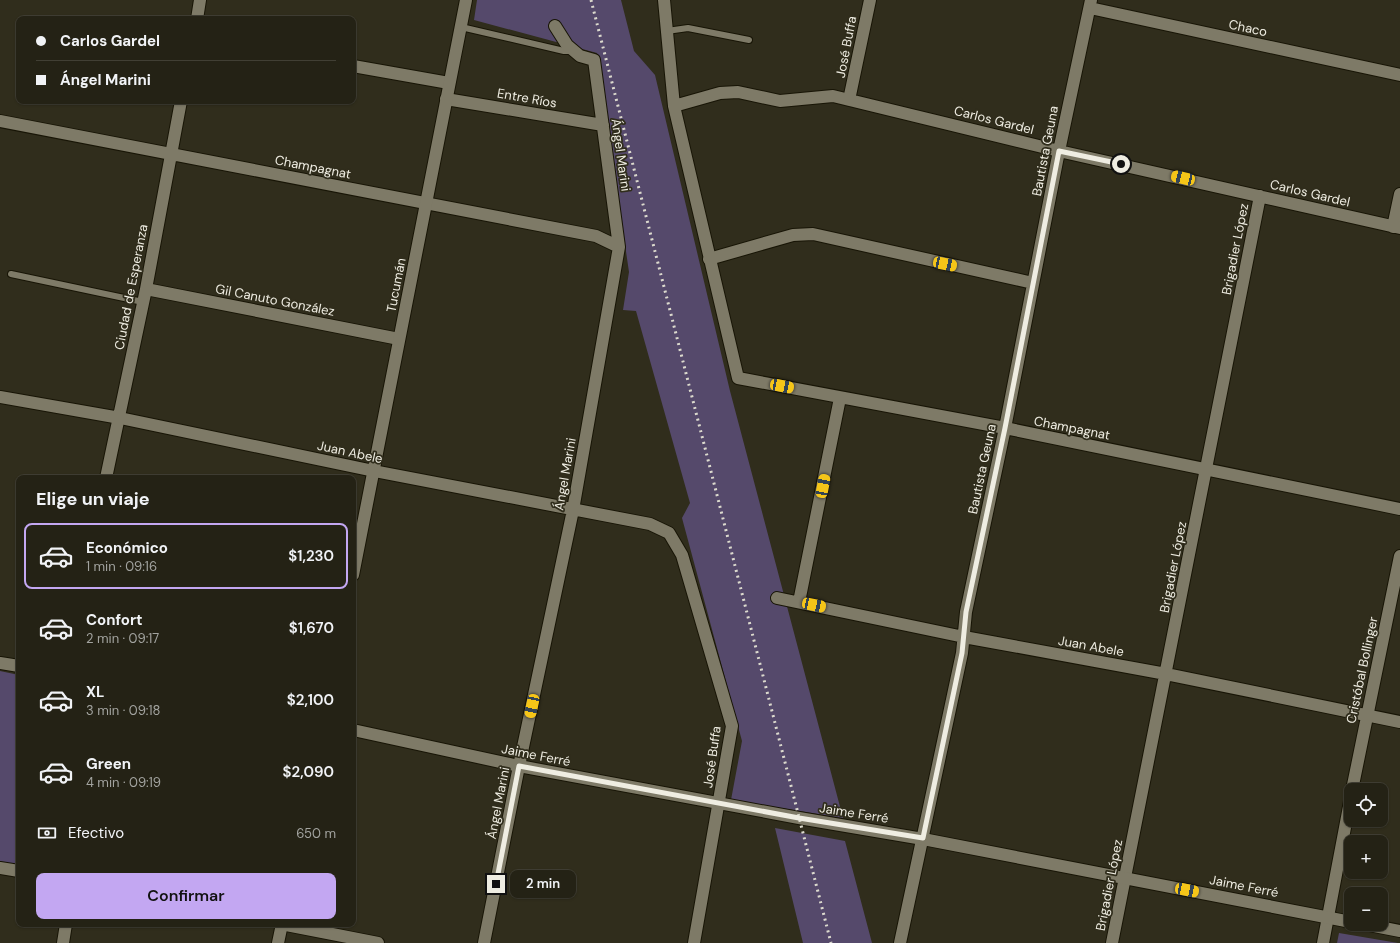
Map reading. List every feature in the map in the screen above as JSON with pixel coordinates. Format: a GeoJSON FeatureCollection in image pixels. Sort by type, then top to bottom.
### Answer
{"type":"FeatureCollection","features":[{"type":"Feature","properties":{"kind":"street"},"geometry":{"type":"LineString","coordinates":[[197,16],[200,0]]}},
{"type":"Feature","properties":{"kind":"street","name":"Tucumán"},"geometry":{"type":"LineString","coordinates":[[356,560],[466,0]]}},
{"type":"Feature","properties":{"kind":"street"},"geometry":{"type":"LineString","coordinates":[[664,0],[674,106],[710,259],[792,235],[813,234],[1034,283]]}},
{"type":"Feature","properties":{"kind":"street","name":"José Buffa"},"geometry":{"type":"LineString","coordinates":[[849,100],[870,0]]}},
{"type":"Feature","properties":{"kind":"street","name":"Chaco"},"geometry":{"type":"LineString","coordinates":[[1090,4],[1400,75]]}},
{"type":"Feature","properties":{"kind":"street","name":"Bautista Geuna"},"geometry":{"type":"LineString","coordinates":[[900,943],[962,653],[966,612],[1005,428],[1059,151],[1090,4]]}},
{"type":"Feature","properties":{"kind":"street","name":"Ángel Marini"},"geometry":{"type":"LineString","coordinates":[[484,943],[519,766],[573,510],[619,247],[594,60],[580,56],[567,45],[556,26]]}},
{"type":"Feature","properties":{"kind":"street"},"geometry":{"type":"LineString","coordinates":[[356,67],[449,83]]}},
{"type":"Feature","properties":{"kind":"street","name":"Carlos Gardel"},"geometry":{"type":"LineString","coordinates":[[674,106],[720,93],[738,92],[780,101],[833,96],[1059,151],[1397,227]]}},
{"type":"Feature","properties":{"kind":"street","name":"Entre Ríos"},"geometry":{"type":"LineString","coordinates":[[446,99],[603,126]]}},
{"type":"Feature","properties":{"kind":"street","name":"Ciudad de Esperanza"},"geometry":{"type":"LineString","coordinates":[[107,475],[120,418],[146,289],[180,104]]}},
{"type":"Feature","properties":{"kind":"street","name":"Champagnat"},"geometry":{"type":"LineString","coordinates":[[0,121],[596,236],[619,247]]}},
{"type":"Feature","properties":{"kind":"street"},"geometry":{"type":"LineString","coordinates":[[1397,227],[1400,194]]}},
{"type":"Feature","properties":{"kind":"street","name":"Brigadier López"},"geometry":{"type":"LineString","coordinates":[[1112,943],[1260,196]]}},
{"type":"Feature","properties":{"kind":"street","name":"Champagnat"},"geometry":{"type":"LineString","coordinates":[[710,259],[738,378],[1005,428],[1400,509]]}},
{"type":"Feature","properties":{"kind":"street","name":"Gil Canuto González"},"geometry":{"type":"LineString","coordinates":[[146,289],[399,339]]}},
{"type":"Feature","properties":{"kind":"street","name":"Juan Abele"},"geometry":{"type":"LineString","coordinates":[[0,397],[120,418],[374,471],[650,524],[669,533],[682,555]]}},
{"type":"Feature","properties":{"kind":"street"},"geometry":{"type":"LineString","coordinates":[[799,602],[840,398]]}},
{"type":"Feature","properties":{"kind":"street","name":"José Buffa"},"geometry":{"type":"LineString","coordinates":[[682,555],[732,726],[694,943]]}},
{"type":"Feature","properties":{"kind":"street","name":"Cristóbal Bollinger"},"geometry":{"type":"LineString","coordinates":[[1353,783],[1400,556]]}},
{"type":"Feature","properties":{"kind":"street","name":"Juan Abele"},"geometry":{"type":"LineString","coordinates":[[777,598],[964,637],[1166,674],[1400,722]]}},
{"type":"Feature","properties":{"kind":"street"},"geometry":{"type":"LineString","coordinates":[[0,662],[16,665]]}},
{"type":"Feature","properties":{"kind":"street","name":"Jaime Ferré"},"geometry":{"type":"LineString","coordinates":[[356,731],[519,766],[719,804],[923,838],[1344,920]]}},
{"type":"Feature","properties":{"kind":"street"},"geometry":{"type":"LineString","coordinates":[[1323,943],[1345,827]]}},
{"type":"Feature","properties":{"kind":"street"},"geometry":{"type":"LineString","coordinates":[[0,868],[16,871]]}},
{"type":"Feature","properties":{"kind":"street"},"geometry":{"type":"LineString","coordinates":[[63,943],[66,927]]}},
{"type":"Feature","properties":{"kind":"street"},"geometry":{"type":"LineString","coordinates":[[278,943],[281,927]]}},
{"type":"Feature","properties":{"kind":"street"},"geometry":{"type":"LineString","coordinates":[[296,927],[378,943]]}},
{"type":"Feature","properties":{"kind":"street"},"geometry":{"type":"LineString","coordinates":[[1388,929],[1400,931]]}},
{"type":"Feature","properties":{"kind":"lane"},"geometry":{"type":"LineString","coordinates":[[461,27],[564,51],[575,51]]}},
{"type":"Feature","properties":{"kind":"lane"},"geometry":{"type":"LineString","coordinates":[[667,31],[688,28],[749,40]]}},
{"type":"Feature","properties":{"kind":"lane"},"geometry":{"type":"LineString","coordinates":[[12,274],[143,302]]}},
{"type":"Feature","properties":{"kind":"shaded area"},"geometry":{"type":"Polygon","coordinates":[[[477,0],[621,0],[634,51],[655,75],[730,391],[843,818],[731,800],[742,741],[682,518],[690,503],[636,311],[623,310],[629,272],[597,53],[474,20],[477,0]]]}},
{"type":"Feature","properties":{"kind":"shaded area"},"geometry":{"type":"Polygon","coordinates":[[[0,671],[16,674],[16,865],[0,862],[0,671]]]}},
{"type":"Feature","properties":{"kind":"shaded area"},"geometry":{"type":"Polygon","coordinates":[[[775,828],[845,841],[872,943],[803,943],[775,828]]]}},
{"type":"Feature","properties":{"kind":"shaded area"},"geometry":{"type":"Polygon","coordinates":[[[1339,933],[1398,943],[1337,943],[1339,933]]]}},
{"type":"Feature","properties":{"kind":"railway"},"geometry":{"type":"LineString","coordinates":[[591,0],[831,943]]}},
{"type":"Feature","properties":{"kind":"route"},"geometry":{"type":"LineString","coordinates":[[496,884],[519,766],[719,804],[923,838],[962,653],[966,612],[1005,428],[1059,151],[1121,164]]}}]}
